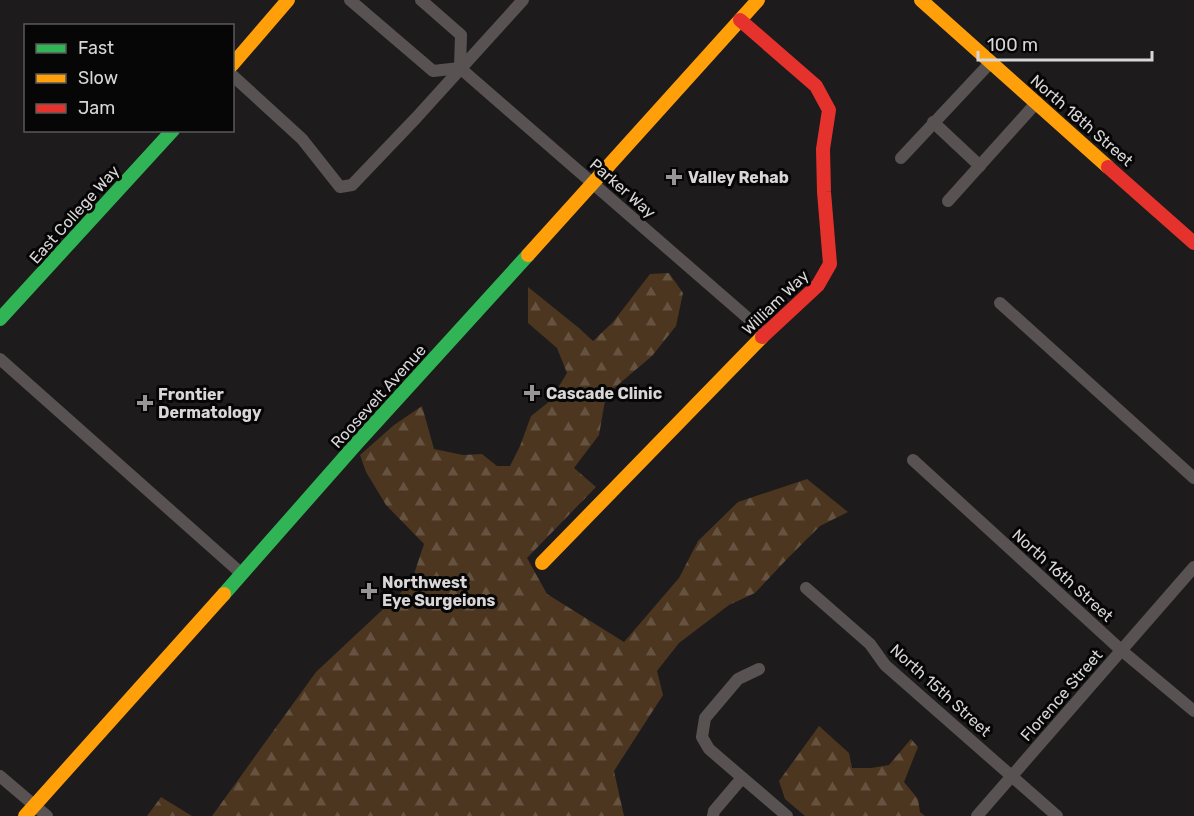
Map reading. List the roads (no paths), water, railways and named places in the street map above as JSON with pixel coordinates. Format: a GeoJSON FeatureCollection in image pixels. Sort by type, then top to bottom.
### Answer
{"type":"FeatureCollection","features":[{"type":"Feature","properties":{"kind":"street"},"geometry":{"type":"LineString","coordinates":[[234,63],[288,0]]}},
{"type":"Feature","properties":{"kind":"street"},"geometry":{"type":"LineString","coordinates":[[350,0],[433,70],[460,68]]}},
{"type":"Feature","properties":{"kind":"street"},"geometry":{"type":"LineString","coordinates":[[420,0],[461,35],[460,68]]}},
{"type":"Feature","properties":{"kind":"street"},"geometry":{"type":"LineString","coordinates":[[234,77],[302,139],[340,186],[352,185],[523,0]]}},
{"type":"Feature","properties":{"kind":"street","name":"Roosevelt Avenue"},"geometry":{"type":"LineString","coordinates":[[30,811],[357,443],[758,0]]}},
{"type":"Feature","properties":{"kind":"street","name":"North 18th Street"},"geometry":{"type":"LineString","coordinates":[[921,0],[1194,243]]}},
{"type":"Feature","properties":{"kind":"street","name":"William Way"},"geometry":{"type":"LineString","coordinates":[[542,562],[765,333],[818,285],[830,264],[824,192],[824,149],[829,110],[816,86],[740,20]]}},
{"type":"Feature","properties":{"kind":"street"},"geometry":{"type":"LineString","coordinates":[[902,158],[991,62]]}},
{"type":"Feature","properties":{"kind":"street","name":"Parker Way"},"geometry":{"type":"LineString","coordinates":[[460,68],[765,333]]}},
{"type":"Feature","properties":{"kind":"street"},"geometry":{"type":"LineString","coordinates":[[948,201],[1037,102]]}},
{"type":"Feature","properties":{"kind":"street"},"geometry":{"type":"LineString","coordinates":[[933,122],[980,166]]}},
{"type":"Feature","properties":{"kind":"street","name":"East College Way"},"geometry":{"type":"LineString","coordinates":[[0,320],[171,132]]}},
{"type":"Feature","properties":{"kind":"street"},"geometry":{"type":"LineString","coordinates":[[1000,303],[1194,478]]}},
{"type":"Feature","properties":{"kind":"street"},"geometry":{"type":"LineString","coordinates":[[0,359],[242,574]]}},
{"type":"Feature","properties":{"kind":"street","name":"North 16th Street"},"geometry":{"type":"LineString","coordinates":[[913,460],[1121,650],[1194,711]]}},
{"type":"Feature","properties":{"kind":"street","name":"Florence Street"},"geometry":{"type":"LineString","coordinates":[[977,816],[1194,567]]}},
{"type":"Feature","properties":{"kind":"street","name":"North 15th Street"},"geometry":{"type":"LineString","coordinates":[[806,588],[870,644],[885,665],[1057,816]]}},
{"type":"Feature","properties":{"kind":"street"},"geometry":{"type":"LineString","coordinates":[[759,669],[738,679],[705,718],[702,737],[709,749],[787,816]]}},
{"type":"Feature","properties":{"kind":"street"},"geometry":{"type":"LineString","coordinates":[[0,776],[30,811],[47,816]]}},
{"type":"Feature","properties":{"kind":"street"},"geometry":{"type":"LineString","coordinates":[[713,816],[714,811],[742,778]]}},
{"type":"Feature","properties":{"kind":"place","name":"Valley Rehab"},"geometry":{"type":"Point","coordinates":[674,177]}},
{"type":"Feature","properties":{"kind":"place","name":"Cascade Clinic"},"geometry":{"type":"Point","coordinates":[532,393]}},
{"type":"Feature","properties":{"kind":"place","name":"Frontier Dermatology"},"geometry":{"type":"Point","coordinates":[145,403]}},
{"type":"Feature","properties":{"kind":"place","name":"Northwest Eye Surgeions"},"geometry":{"type":"Point","coordinates":[369,591]}}]}
